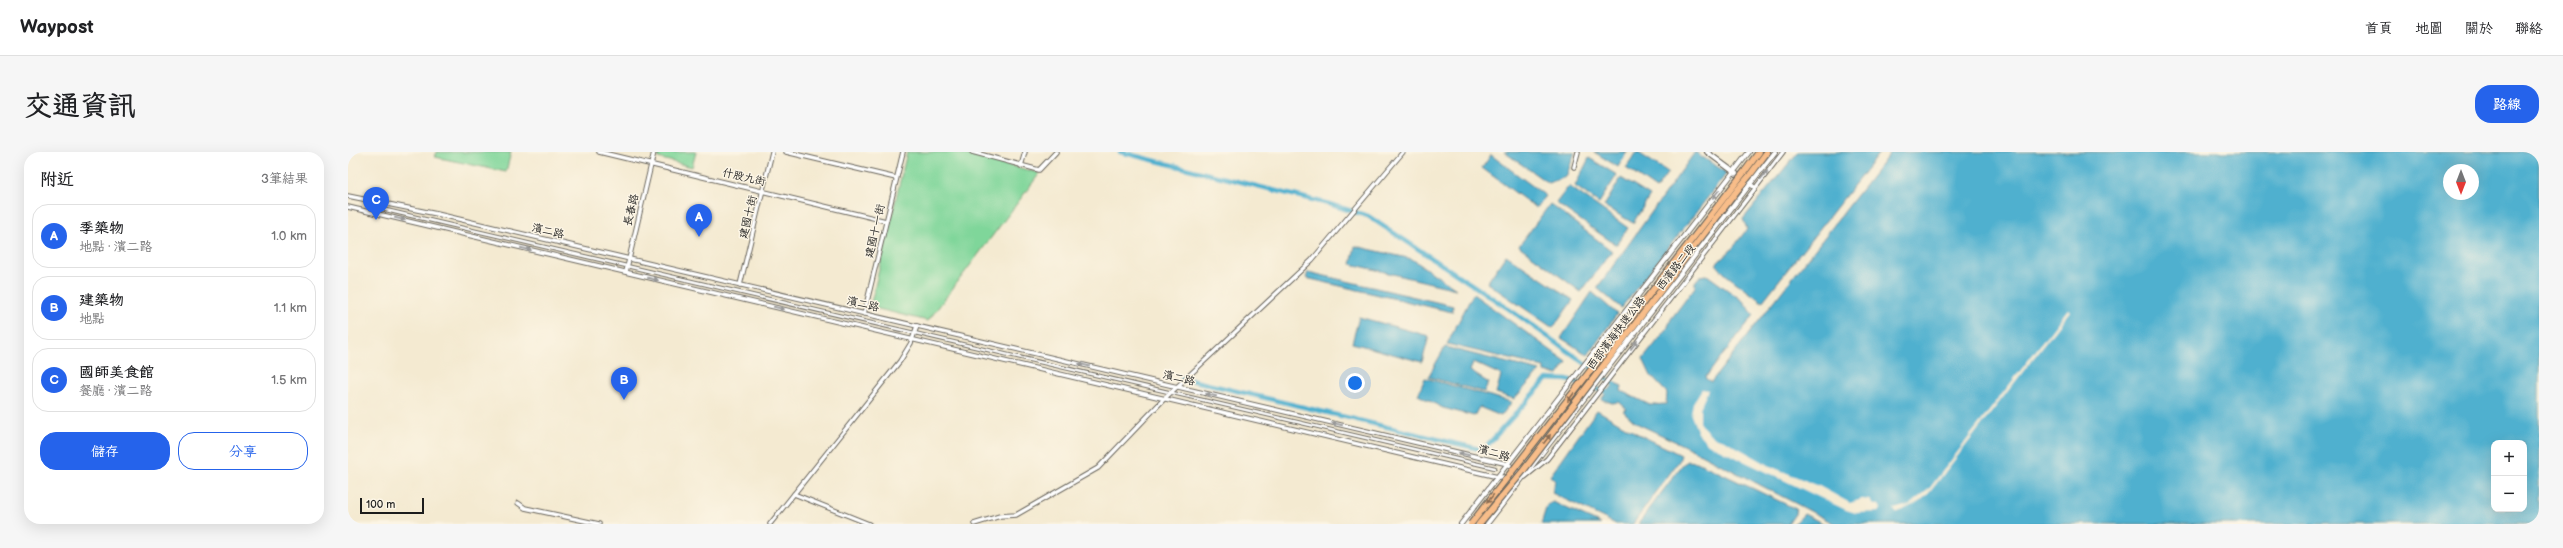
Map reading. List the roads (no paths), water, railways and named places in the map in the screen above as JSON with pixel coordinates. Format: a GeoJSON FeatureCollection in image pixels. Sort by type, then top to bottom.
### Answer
{"type":"FeatureCollection","features":[{"type":"Feature","properties":{"kind":"highway","name":"西部濱海快速公路"},"geometry":{"type":"LineString","coordinates":[[1479,524],[1524,470],[1600,370],[1736,186],[1759,152]]}},
{"type":"Feature","properties":{"kind":"highway","name":"西部濱海快速公路"},"geometry":{"type":"LineString","coordinates":[[1471,524],[1736,186],[1750,175],[1767,152]]}},
{"type":"Feature","properties":{"kind":"street","name":"什股九街"},"geometry":{"type":"LineString","coordinates":[[599,152],[763,190],[886,221]]}},
{"type":"Feature","properties":{"kind":"street","name":"長春路"},"geometry":{"type":"LineString","coordinates":[[626,272],[654,152]]}},
{"type":"Feature","properties":{"kind":"street","name":"建國十街"},"geometry":{"type":"LineString","coordinates":[[740,285],[772,152]]}},
{"type":"Feature","properties":{"kind":"street"},"geometry":{"type":"LineString","coordinates":[[786,152],[896,178]]}},
{"type":"Feature","properties":{"kind":"street","name":"建國十一街"},"geometry":{"type":"LineString","coordinates":[[864,314],[903,152]]}},
{"type":"Feature","properties":{"kind":"street"},"geometry":{"type":"LineString","coordinates":[[972,152],[1039,170],[1056,152]]}},
{"type":"Feature","properties":{"kind":"street"},"geometry":{"type":"LineString","coordinates":[[1021,166],[1025,152]]}},
{"type":"Feature","properties":{"kind":"street"},"geometry":{"type":"LineString","coordinates":[[974,524],[1000,516],[1016,515],[1098,468],[1170,393],[1189,377],[1306,266],[1358,208],[1403,152]]}},
{"type":"Feature","properties":{"kind":"street"},"geometry":{"type":"LineString","coordinates":[[1574,167],[1578,152]]}},
{"type":"Feature","properties":{"kind":"street"},"geometry":{"type":"LineString","coordinates":[[1707,152],[1752,186]]}},
{"type":"Feature","properties":{"kind":"street","name":"西濱路二段"},"geometry":{"type":"LineString","coordinates":[[1461,524],[1749,152]]}},
{"type":"Feature","properties":{"kind":"street","name":"西濱路二段"},"geometry":{"type":"LineString","coordinates":[[1487,524],[1587,402],[1605,374],[1752,186],[1775,152]]}},
{"type":"Feature","properties":{"kind":"street"},"geometry":{"type":"LineString","coordinates":[[1587,402],[1610,376],[1752,186],[1783,152]]}},
{"type":"Feature","properties":{"kind":"street","name":"濱二路"},"geometry":{"type":"LineString","coordinates":[[348,196],[629,259],[1508,464],[1525,477]]}},
{"type":"Feature","properties":{"kind":"street","name":"濱二路"},"geometry":{"type":"LineString","coordinates":[[348,207],[1498,477],[1525,477]]}},
{"type":"Feature","properties":{"kind":"street"},"geometry":{"type":"LineString","coordinates":[[373,207],[1495,468]]}},
{"type":"Feature","properties":{"kind":"street"},"geometry":{"type":"LineString","coordinates":[[770,524],[900,361],[913,340],[917,326]]}},
{"type":"Feature","properties":{"kind":"street"},"geometry":{"type":"LineString","coordinates":[[794,494],[869,524]]}},
{"type":"Feature","properties":{"kind":"street"},"geometry":{"type":"LineString","coordinates":[[518,503],[525,508],[599,524]]}},
{"type":"Feature","properties":{"kind":"water"},"geometry":{"type":"Polygon","coordinates":[[[1504,152],[1575,152],[1566,177],[1548,183],[1504,152]]]}},
{"type":"Feature","properties":{"kind":"water"},"geometry":{"type":"Polygon","coordinates":[[[1594,152],[1627,152],[1618,167],[1594,152]]]}},
{"type":"Feature","properties":{"kind":"water"},"geometry":{"type":"Polygon","coordinates":[[[1637,152],[1668,172],[1656,189],[1626,168],[1637,152]]]}},
{"type":"Feature","properties":{"kind":"water"},"geometry":{"type":"Polygon","coordinates":[[[1695,152],[1727,173],[1621,308],[1597,288],[1695,152]]]}},
{"type":"Feature","properties":{"kind":"water"},"geometry":{"type":"Polygon","coordinates":[[[1798,152],[1880,152],[1762,302],[1725,274],[1716,264],[1732,249],[1747,229],[1743,219],[1798,152]]]}},
{"type":"Feature","properties":{"kind":"water"},"geometry":{"type":"Polygon","coordinates":[[[1891,152],[2539,152],[2539,524],[1835,524],[1691,449],[1636,423],[1623,411],[1627,409],[1619,402],[1612,403],[1601,399],[1615,383],[1622,386],[1621,391],[1650,405],[1666,404],[1667,393],[1651,376],[1643,359],[1667,329],[1671,319],[1695,287],[1695,282],[1700,276],[1707,275],[1743,301],[1754,315],[1705,378],[1711,382],[1891,152]]]}},
{"type":"Feature","properties":{"kind":"water"},"geometry":{"type":"Polygon","coordinates":[[[1491,155],[1546,196],[1536,208],[1482,168],[1491,155]]]}},
{"type":"Feature","properties":{"kind":"water"},"geometry":{"type":"Polygon","coordinates":[[[1589,158],[1617,175],[1599,203],[1575,186],[1589,158]]]}},
{"type":"Feature","properties":{"kind":"water"},"geometry":{"type":"Polygon","coordinates":[[[1621,178],[1650,196],[1633,223],[1604,206],[1621,178]]]}},
{"type":"Feature","properties":{"kind":"water"},"geometry":{"type":"Polygon","coordinates":[[[1569,186],[1628,228],[1616,245],[1556,203],[1569,186]]]}},
{"type":"Feature","properties":{"kind":"water"},"geometry":{"type":"Polygon","coordinates":[[[1550,204],[1612,251],[1581,292],[1519,246],[1550,204]]]}},
{"type":"Feature","properties":{"kind":"water"},"geometry":{"type":"Polygon","coordinates":[[[1355,246],[1412,259],[1456,289],[1351,264],[1355,246]]]}},
{"type":"Feature","properties":{"kind":"water"},"geometry":{"type":"Polygon","coordinates":[[[1506,255],[1573,300],[1553,328],[1487,283],[1506,255]]]}},
{"type":"Feature","properties":{"kind":"water"},"geometry":{"type":"Polygon","coordinates":[[[1308,272],[1453,306],[1452,312],[1306,278],[1308,272]]]}},
{"type":"Feature","properties":{"kind":"water"},"geometry":{"type":"Polygon","coordinates":[[[1592,292],[1617,314],[1588,355],[1561,338],[1592,292]]]}},
{"type":"Feature","properties":{"kind":"water"},"geometry":{"type":"Polygon","coordinates":[[[1473,294],[1567,362],[1558,375],[1544,372],[1544,367],[1447,344],[1473,294]]]}},
{"type":"Feature","properties":{"kind":"water"},"geometry":{"type":"Polygon","coordinates":[[[1359,317],[1429,336],[1422,362],[1352,343],[1359,317]]]}},
{"type":"Feature","properties":{"kind":"water"},"geometry":{"type":"Polygon","coordinates":[[[1445,347],[1540,371],[1514,399],[1496,393],[1501,375],[1473,362],[1470,371],[1489,383],[1484,392],[1428,377],[1445,347]]]}},
{"type":"Feature","properties":{"kind":"water"},"geometry":{"type":"Polygon","coordinates":[[[1425,378],[1512,402],[1501,416],[1479,407],[1474,416],[1443,408],[1418,395],[1425,378]]]}},
{"type":"Feature","properties":{"kind":"water"},"geometry":{"type":"Polygon","coordinates":[[[1597,410],[1636,433],[1681,455],[1679,461],[1633,524],[1616,524],[1552,493],[1555,481],[1550,476],[1597,410]]]}},
{"type":"Feature","properties":{"kind":"water"},"geometry":{"type":"Polygon","coordinates":[[[1688,461],[1697,462],[1796,509],[1795,514],[1788,524],[1638,524],[1683,464],[1688,461]]]}},
{"type":"Feature","properties":{"kind":"water"},"geometry":{"type":"Polygon","coordinates":[[[1553,502],[1601,524],[1541,524],[1547,505],[1553,502]]]}},
{"type":"Feature","properties":{"kind":"water"},"geometry":{"type":"Polygon","coordinates":[[[1804,514],[1824,524],[1794,524],[1804,514]]]}},
{"type":"Feature","properties":{"kind":"waterway"},"geometry":{"type":"LineString","coordinates":[[1120,152],[1329,204],[1368,216],[1506,307],[1614,384]]}},
{"type":"Feature","properties":{"kind":"waterway"},"geometry":{"type":"LineString","coordinates":[[1182,378],[1483,450],[1547,379],[1567,380],[1607,392]]}},
{"type":"Feature","properties":{"kind":"place","name":"國師美食館"},"geometry":{"type":"Point","coordinates":[376,220]}},
{"type":"Feature","properties":{"kind":"place","name":"季築物"},"geometry":{"type":"Point","coordinates":[699,237]}},
{"type":"Feature","properties":{"kind":"place","name":"建築物"},"geometry":{"type":"Point","coordinates":[624,400]}}]}
